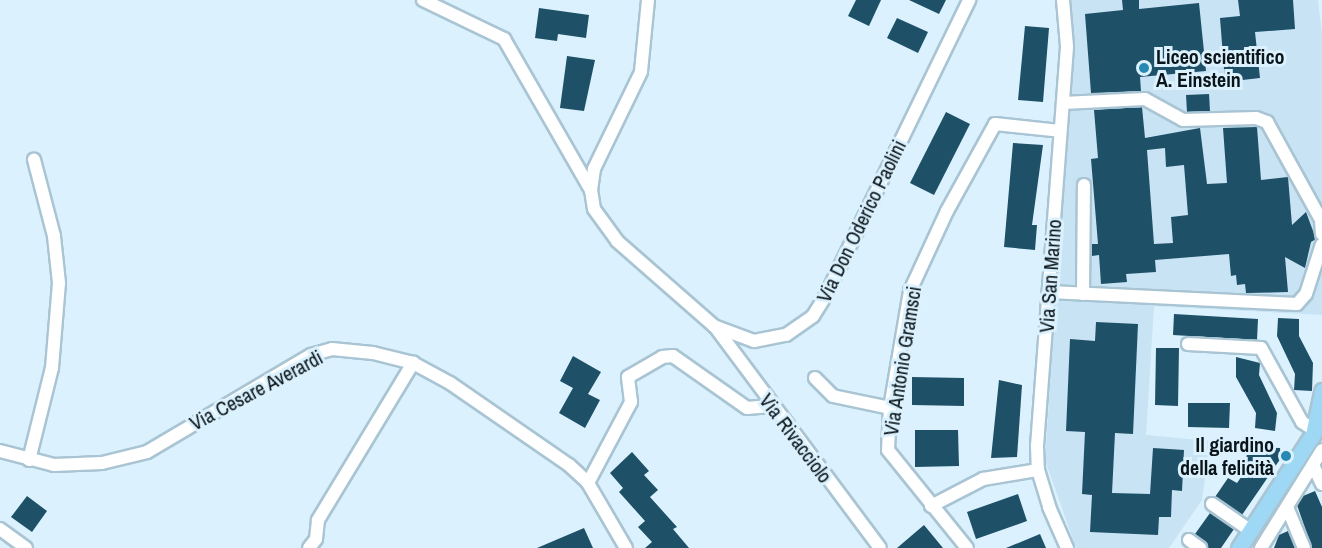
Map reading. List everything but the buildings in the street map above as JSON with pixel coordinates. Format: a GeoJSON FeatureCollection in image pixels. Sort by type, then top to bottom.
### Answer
{"type":"FeatureCollection","features":[{"type":"Feature","properties":{"kind":"main road"},"geometry":{"type":"LineString","coordinates":[[1239,548],[1318,425],[1322,391]]}},
{"type":"Feature","properties":{"kind":"street","name":"Via Don Oderico Paolini"},"geometry":{"type":"LineString","coordinates":[[423,0],[504,39],[591,190],[594,209],[617,241],[714,326],[754,341],[786,335],[813,316],[969,0]]}},
{"type":"Feature","properties":{"kind":"street"},"geometry":{"type":"LineString","coordinates":[[591,190],[599,154],[640,72],[648,0]]}},
{"type":"Feature","properties":{"kind":"street","name":"Via San Marino"},"geometry":{"type":"LineString","coordinates":[[1063,0],[1067,47],[1050,292],[1036,446],[1038,470],[1066,548]]}},
{"type":"Feature","properties":{"kind":"street"},"geometry":{"type":"LineString","coordinates":[[1063,103],[1145,99],[1183,120],[1256,118],[1266,122],[1321,220],[1322,234]]}},
{"type":"Feature","properties":{"kind":"street","name":"Via Antonio Gramsci"},"geometry":{"type":"LineString","coordinates":[[967,548],[888,450],[891,408],[910,291],[947,211],[995,124],[1060,131]]}},
{"type":"Feature","properties":{"kind":"street"},"geometry":{"type":"LineString","coordinates":[[29,460],[52,368],[59,283],[54,236],[34,160]]}},
{"type":"Feature","properties":{"kind":"street"},"geometry":{"type":"LineString","coordinates":[[1083,294],[1084,185]]}},
{"type":"Feature","properties":{"kind":"street"},"geometry":{"type":"LineString","coordinates":[[1050,292],[1297,304],[1306,294],[1322,244]]}},
{"type":"Feature","properties":{"kind":"street","name":"Via Rivacciolo"},"geometry":{"type":"LineString","coordinates":[[714,326],[771,406],[880,548]]}},
{"type":"Feature","properties":{"kind":"street"},"geometry":{"type":"LineString","coordinates":[[1188,344],[1261,348],[1302,422],[1318,425]]}},
{"type":"Feature","properties":{"kind":"street","name":"Via Cesare Averardi"},"geometry":{"type":"LineString","coordinates":[[0,451],[54,465],[102,463],[147,452],[311,355],[332,349],[373,353],[413,363],[450,383],[569,465],[588,483],[626,548]]}},
{"type":"Feature","properties":{"kind":"street"},"geometry":{"type":"LineString","coordinates":[[588,483],[631,402],[628,377],[662,357],[672,356],[747,408],[771,406]]}},
{"type":"Feature","properties":{"kind":"street"},"geometry":{"type":"LineString","coordinates":[[309,548],[315,539],[318,520],[413,363]]}},
{"type":"Feature","properties":{"kind":"street"},"geometry":{"type":"LineString","coordinates":[[815,378],[833,396],[891,408]]}},
{"type":"Feature","properties":{"kind":"street"},"geometry":{"type":"LineString","coordinates":[[1261,548],[1322,450]]}},
{"type":"Feature","properties":{"kind":"street"},"geometry":{"type":"LineString","coordinates":[[1313,465],[1322,484]]}},
{"type":"Feature","properties":{"kind":"street"},"geometry":{"type":"LineString","coordinates":[[931,506],[983,479],[1038,470]]}},
{"type":"Feature","properties":{"kind":"street"},"geometry":{"type":"LineString","coordinates":[[1212,504],[1251,531]]}},
{"type":"Feature","properties":{"kind":"street"},"geometry":{"type":"LineString","coordinates":[[1287,507],[1304,548]]}},
{"type":"Feature","properties":{"kind":"street"},"geometry":{"type":"LineString","coordinates":[[0,528],[26,548]]}},
{"type":"Feature","properties":{"kind":"shaded area"},"geometry":{"type":"Polygon","coordinates":[[[1067,0],[1318,0],[1322,34],[1322,315],[1154,306],[1146,435],[1210,441],[1202,500],[1169,548],[1076,548],[1045,460],[1073,45],[1067,0]]]}},
{"type":"Feature","properties":{"kind":"place","name":"Liceo scientifico A. Einstein"},"geometry":{"type":"Point","coordinates":[1144,68]}},
{"type":"Feature","properties":{"kind":"place","name":"Il giardino della felicità"},"geometry":{"type":"Point","coordinates":[1286,456]}}]}
